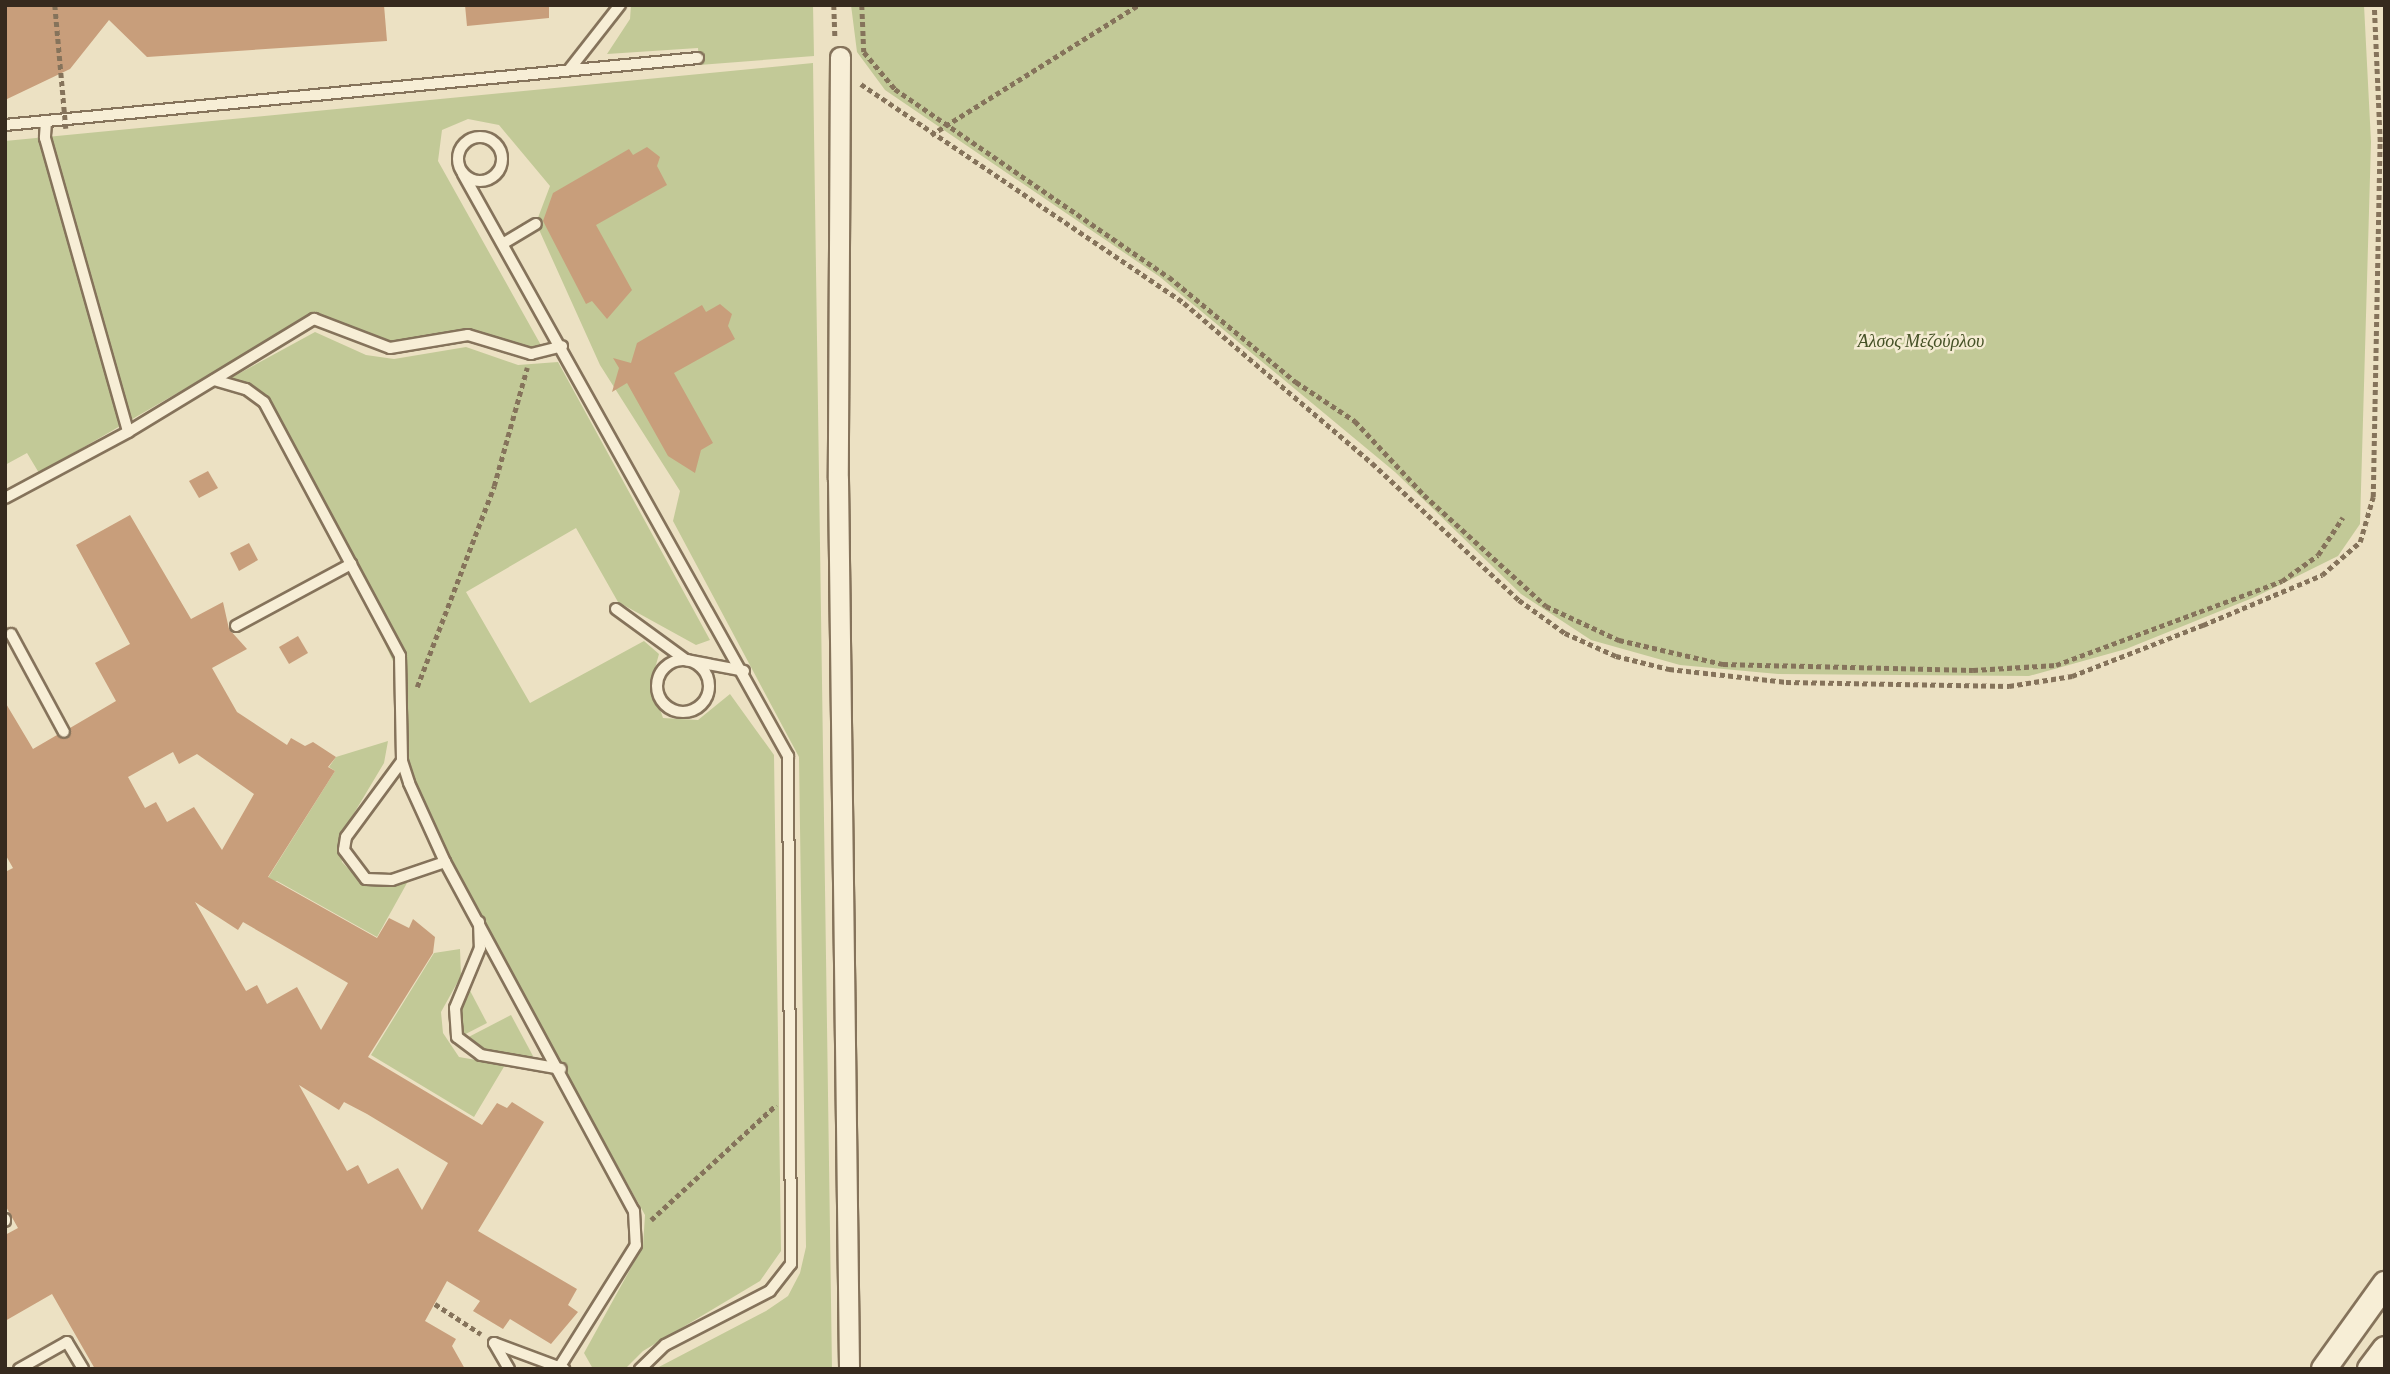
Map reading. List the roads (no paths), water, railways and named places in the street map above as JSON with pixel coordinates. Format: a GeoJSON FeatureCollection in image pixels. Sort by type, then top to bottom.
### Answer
{"type":"FeatureCollection","features":[{"type":"Feature","properties":{"kind":"street"},"geometry":{"type":"LineString","coordinates":[[840,57],[838,479],[849,1369]]}},
{"type":"Feature","properties":{"kind":"street"},"geometry":{"type":"LineString","coordinates":[[2324,1369],[2385,1284]]}},
{"type":"Feature","properties":{"kind":"street"},"geometry":{"type":"LineString","coordinates":[[2370,1369],[2385,1349]]}},
{"type":"Feature","properties":{"kind":"lane"},"geometry":{"type":"LineString","coordinates":[[569,70],[620,5]]}},
{"type":"Feature","properties":{"kind":"lane"},"geometry":{"type":"LineString","coordinates":[[5,125],[698,58]]}},
{"type":"Feature","properties":{"kind":"lane"},"geometry":{"type":"LineString","coordinates":[[46,122],[45,138],[128,432]]}},
{"type":"Feature","properties":{"kind":"lane"},"geometry":{"type":"LineString","coordinates":[[463,174],[481,182],[495,176],[502,156],[495,143],[482,137],[462,145],[457,159],[463,174],[744,671],[781,740],[790,775],[792,1253],[786,1274],[770,1291],[665,1345],[640,1369]]}},
{"type":"Feature","properties":{"kind":"lane"},"geometry":{"type":"LineString","coordinates":[[504,243],[536,224]]}},
{"type":"Feature","properties":{"kind":"lane"},"geometry":{"type":"LineString","coordinates":[[5,498],[128,432],[314,319],[390,348],[468,335],[531,354],[562,346]]}},
{"type":"Feature","properties":{"kind":"lane"},"geometry":{"type":"LineString","coordinates":[[214,380],[246,389],[264,402],[400,656],[402,761],[445,862],[561,1069],[634,1211],[637,1237],[562,1368],[494,1343],[509,1369]]}},
{"type":"Feature","properties":{"kind":"lane"},"geometry":{"type":"LineString","coordinates":[[236,626],[351,565]]}},
{"type":"Feature","properties":{"kind":"lane"},"geometry":{"type":"LineString","coordinates":[[616,609],[686,660],[705,671],[709,688],[703,703],[680,713],[659,699],[657,681],[666,666],[686,660],[744,671]]}},
{"type":"Feature","properties":{"kind":"lane"},"geometry":{"type":"LineString","coordinates":[[11,634],[64,732]]}},
{"type":"Feature","properties":{"kind":"lane"},"geometry":{"type":"LineString","coordinates":[[402,761],[346,837],[344,850],[366,878],[391,880],[445,862]]}},
{"type":"Feature","properties":{"kind":"lane"},"geometry":{"type":"LineString","coordinates":[[479,920],[480,948],[455,1007],[457,1037],[481,1055],[561,1069]]}},
{"type":"Feature","properties":{"kind":"lane"},"geometry":{"type":"LineString","coordinates":[[19,1369],[68,1342],[83,1369]]}},
{"type":"Feature","properties":{"kind":"park label","name":"Άλσος Μεζούρλου"},"geometry":{"type":"Point","coordinates":[1921,341]}}]}
